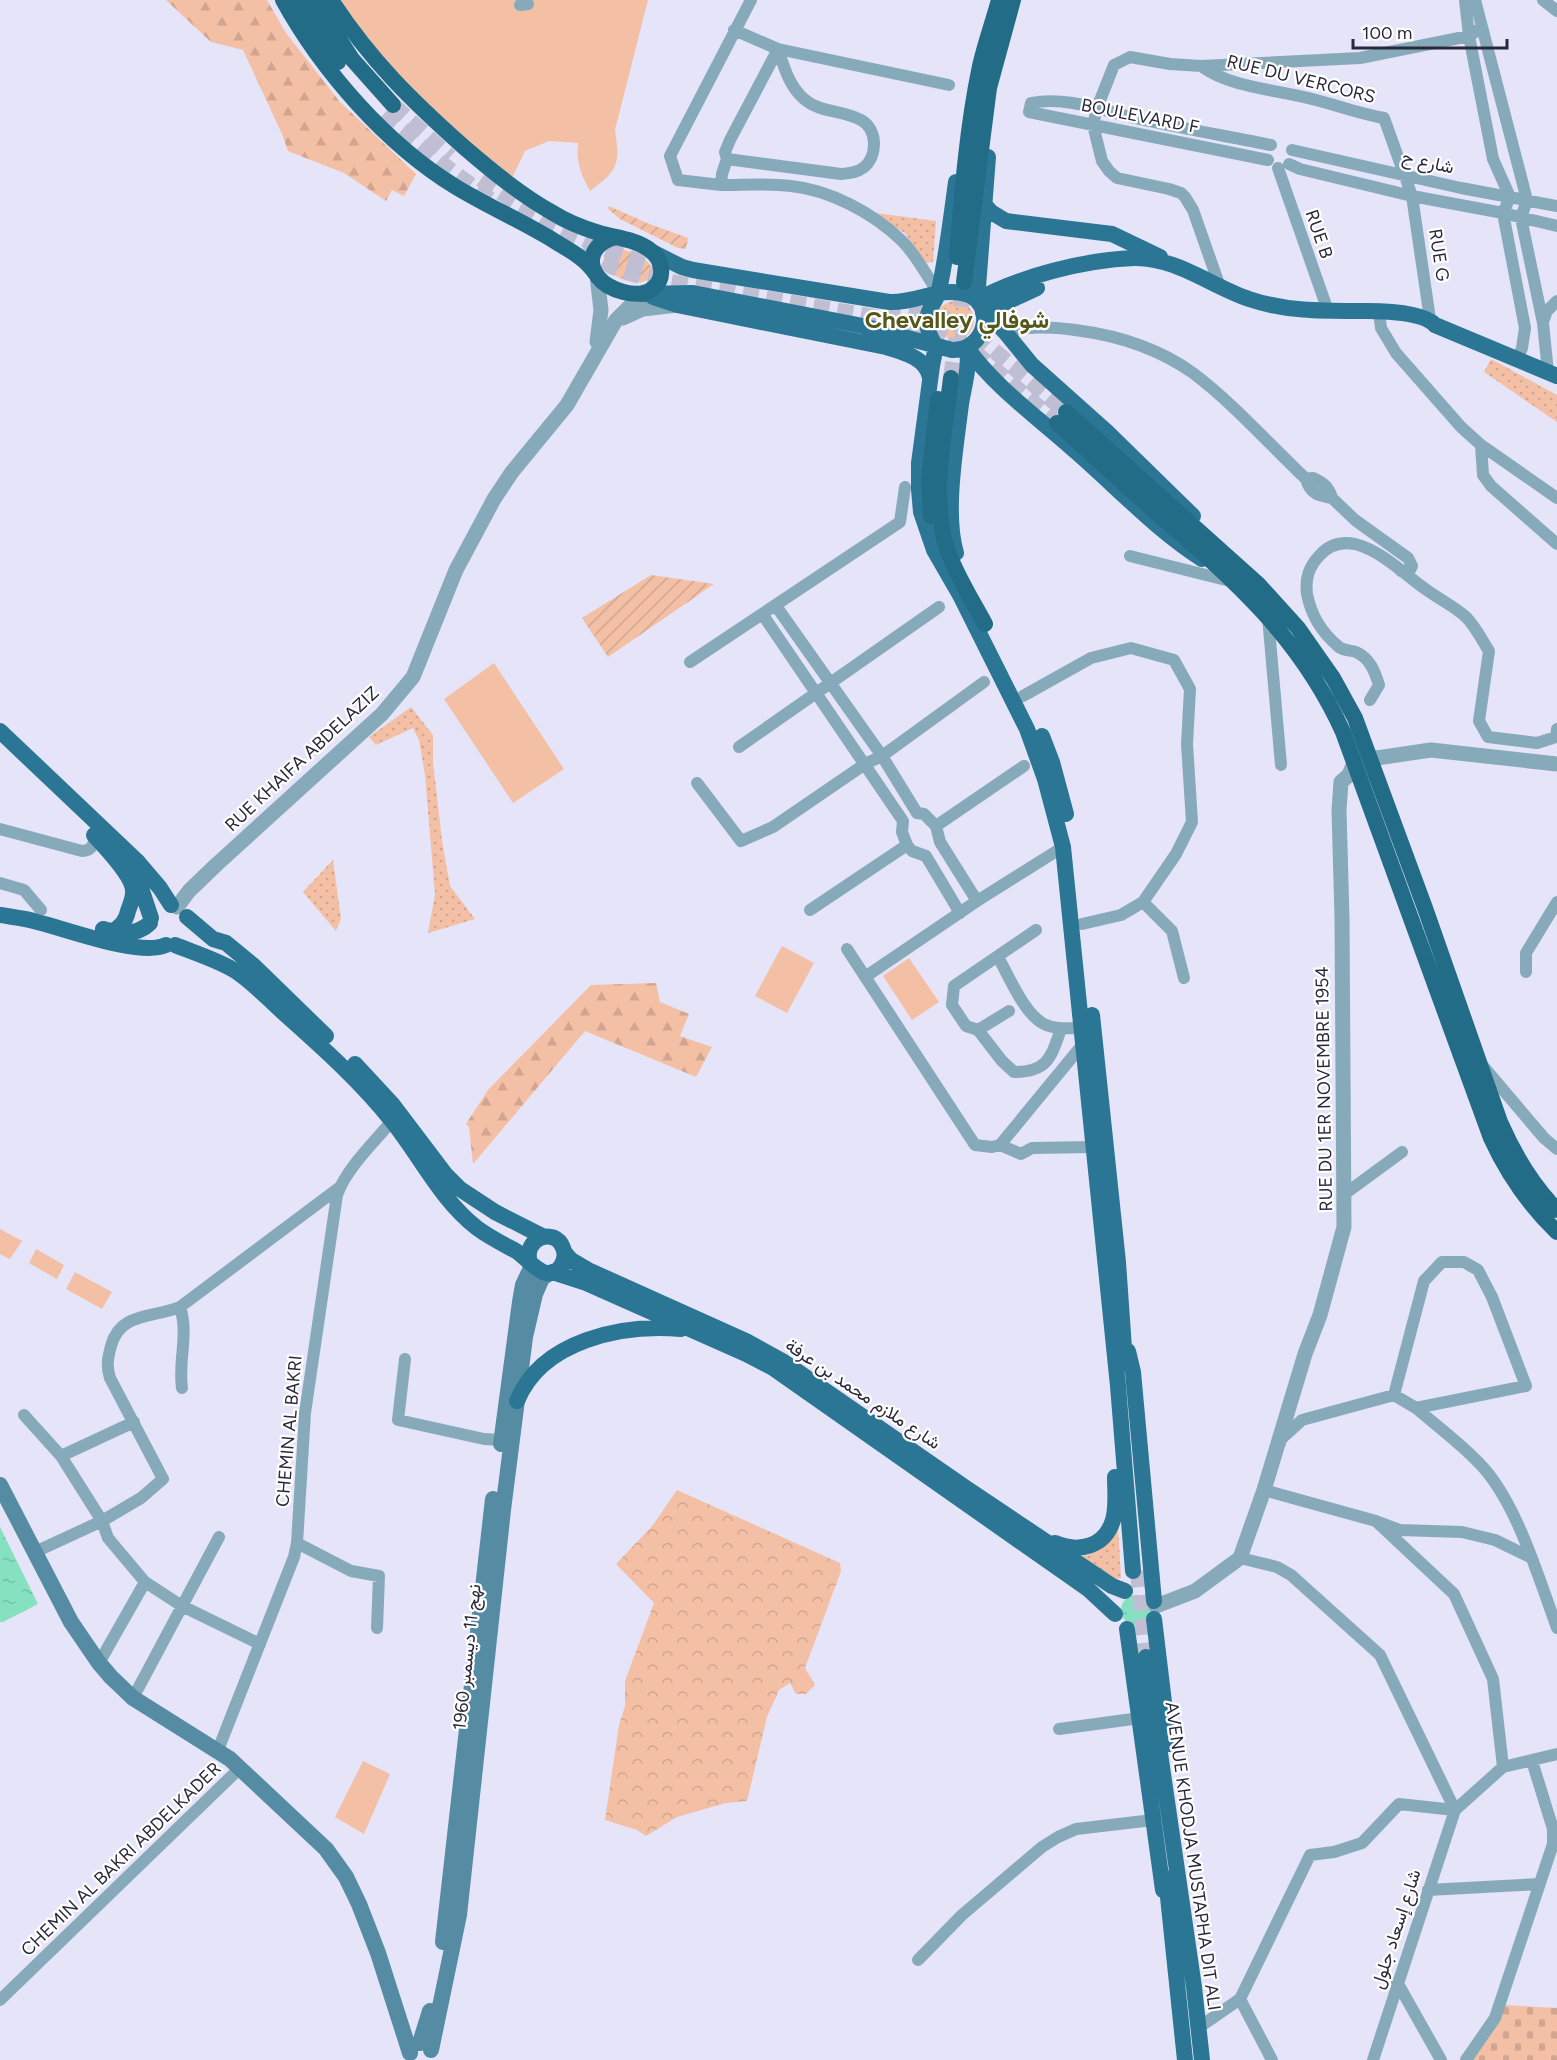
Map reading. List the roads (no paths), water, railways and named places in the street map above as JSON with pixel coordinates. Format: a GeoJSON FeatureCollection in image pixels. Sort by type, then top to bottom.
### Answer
{"type":"FeatureCollection","features":[{"type":"Feature","properties":{"kind":"highway"},"geometry":{"type":"LineString","coordinates":[[283,0],[328,68],[369,114],[408,152],[455,186],[570,251],[585,261],[606,283],[619,290],[644,294],[653,288],[661,278],[660,263],[652,252],[638,243],[597,232],[567,220],[510,185],[410,99],[364,48],[331,0]]}},
{"type":"Feature","properties":{"kind":"highway"},"geometry":{"type":"LineString","coordinates":[[298,0],[340,65],[361,91],[389,110],[352,59],[314,0]]}},
{"type":"Feature","properties":{"kind":"highway"},"geometry":{"type":"LineString","coordinates":[[943,288],[984,120],[986,69],[1010,1]]}},
{"type":"Feature","properties":{"kind":"highway"},"geometry":{"type":"LineString","coordinates":[[597,276],[592,264],[594,252],[603,241],[616,237]]}},
{"type":"Feature","properties":{"kind":"highway"},"geometry":{"type":"LineString","coordinates":[[941,378],[929,466],[929,505],[937,544],[960,595]]}},
{"type":"Feature","properties":{"kind":"highway"},"geometry":{"type":"LineString","coordinates":[[941,378],[940,511],[942,528],[951,558],[985,624]]}},
{"type":"Feature","properties":{"kind":"highway"},"geometry":{"type":"LineString","coordinates":[[1062,417],[1298,628],[1333,678],[1354,717],[1362,761],[1491,1138],[1518,1186],[1557,1232]]}},
{"type":"Feature","properties":{"kind":"highway"},"geometry":{"type":"LineString","coordinates":[[1254,590],[1268,616],[1299,655],[1324,694],[1343,732],[1362,761],[1425,908],[1500,1122],[1512,1148],[1537,1188],[1557,1210]]}},
{"type":"Feature","properties":{"kind":"main road"},"geometry":{"type":"LineString","coordinates":[[644,294],[693,293],[863,326],[952,350],[967,348],[975,342],[982,331],[980,306],[986,69]]}},
{"type":"Feature","properties":{"kind":"main road"},"geometry":{"type":"LineString","coordinates":[[986,69],[966,114],[943,288],[931,305],[927,320],[930,336],[936,346],[941,378],[919,463],[919,497],[934,550],[960,595],[1030,737],[1046,779],[1063,847],[1093,1147],[1117,1332],[1136,1571]]}},
{"type":"Feature","properties":{"kind":"main road"},"geometry":{"type":"LineString","coordinates":[[984,204],[991,212],[1006,220],[1112,234],[1177,267]]}},
{"type":"Feature","properties":{"kind":"main road"},"geometry":{"type":"LineString","coordinates":[[652,252],[682,267],[699,271],[889,302],[902,302],[943,288],[968,294],[1005,332],[1032,365],[1116,440],[1218,540],[1254,590]]}},
{"type":"Feature","properties":{"kind":"main road"},"geometry":{"type":"LineString","coordinates":[[980,306],[994,291],[1062,268],[1140,258],[1161,261],[1220,287],[1269,305],[1328,311],[1379,311],[1430,319],[1435,325],[1552,374]]}},
{"type":"Feature","properties":{"kind":"main road"},"geometry":{"type":"LineString","coordinates":[[980,306],[1008,300],[1099,262]]}},
{"type":"Feature","properties":{"kind":"main road"},"geometry":{"type":"LineString","coordinates":[[644,294],[677,305],[886,347],[911,356],[941,378]]}},
{"type":"Feature","properties":{"kind":"main road"},"geometry":{"type":"LineString","coordinates":[[1005,332],[1000,312],[1008,300]]}},
{"type":"Feature","properties":{"kind":"main road"},"geometry":{"type":"LineString","coordinates":[[967,348],[994,381],[1158,527],[1230,581],[1254,590]]}},
{"type":"Feature","properties":{"kind":"main road"},"geometry":{"type":"LineString","coordinates":[[967,348],[968,365],[961,403],[950,525],[958,558],[985,624],[1042,737],[1061,790],[1072,843],[1082,924],[1118,1262],[1117,1332],[1111,1390],[1114,1446],[1115,1513],[1113,1522],[1104,1537],[1093,1545],[1080,1549],[1064,1547],[1033,1534]]}},
{"type":"Feature","properties":{"kind":"main road"},"geometry":{"type":"LineString","coordinates":[[961,403],[974,383],[994,381]]}},
{"type":"Feature","properties":{"kind":"main road"},"geometry":{"type":"LineString","coordinates":[[0,731],[137,861],[190,925],[183,940],[152,949],[139,948],[28,919],[0,915]]}},
{"type":"Feature","properties":{"kind":"main road"},"geometry":{"type":"LineString","coordinates":[[0,744],[134,874],[143,891],[153,937],[225,965],[246,978],[350,1074],[392,1121],[445,1195],[471,1223],[519,1253],[540,1272],[551,1272],[562,1265],[565,1253],[556,1239],[544,1237],[495,1212]]}},
{"type":"Feature","properties":{"kind":"main road"},"geometry":{"type":"LineString","coordinates":[[94,836],[125,873],[132,885],[133,892],[127,917],[121,926],[111,932]]}},
{"type":"Feature","properties":{"kind":"main road"},"geometry":{"type":"LineString","coordinates":[[0,904],[41,910],[111,932],[141,930],[159,908],[179,910],[213,939],[226,943],[254,966],[360,1069],[460,1189],[508,1222],[510,1232],[502,1237],[484,1233]]}},
{"type":"Feature","properties":{"kind":"main road"},"geometry":{"type":"LineString","coordinates":[[531,1264],[530,1246],[544,1237]]}},
{"type":"Feature","properties":{"kind":"main road","name":"شارع ملازم محمد بن عرفة"},"geometry":{"type":"LineString","coordinates":[[565,1253],[578,1265],[588,1270],[746,1341],[784,1362],[1033,1534],[1112,1586],[1125,1591]]}},
{"type":"Feature","properties":{"kind":"main road","name":"نهج 11 ديسمبر 1960"},"geometry":{"type":"LineString","coordinates":[[420,2052],[434,1996],[445,1935],[501,1440],[520,1302],[531,1264]]}},
{"type":"Feature","properties":{"kind":"main road","name":"نهج 11 ديسمبر 1960"},"geometry":{"type":"LineString","coordinates":[[420,2052],[459,1915],[525,1337],[532,1302],[542,1278],[551,1272]]}},
{"type":"Feature","properties":{"kind":"main road","name":"شارع ملازم محمد بن عرفة"},"geometry":{"type":"LineString","coordinates":[[551,1272],[586,1283],[696,1331],[783,1374],[1088,1589],[1115,1614]]}},
{"type":"Feature","properties":{"kind":"main road"},"geometry":{"type":"LineString","coordinates":[[518,1401],[526,1383],[538,1370],[560,1353],[588,1340],[639,1330],[668,1328],[696,1331]]}},
{"type":"Feature","properties":{"kind":"main road"},"geometry":{"type":"LineString","coordinates":[[1117,1332],[1133,1372],[1155,1609],[1180,1833],[1181,1869],[1177,1882]]}},
{"type":"Feature","properties":{"kind":"main road"},"geometry":{"type":"LineString","coordinates":[[1114,1446],[1126,1552],[1125,1591],[1116,1601],[1115,1614],[1119,1623],[1127,1629],[1140,1631],[1151,1624],[1155,1609],[1147,1592],[1125,1591]]}},
{"type":"Feature","properties":{"kind":"main road"},"geometry":{"type":"LineString","coordinates":[[0,1485],[70,1622],[99,1663],[133,1698],[218,1750],[240,1768],[326,1849],[345,1877],[359,1904],[399,2015],[420,2052]]}},
{"type":"Feature","properties":{"kind":"main road"},"geometry":{"type":"LineString","coordinates":[[1127,1629],[1160,1878],[1169,1908]]}},
{"type":"Feature","properties":{"kind":"main road","name":"AVENUE KHODJA MUSTAPHA DIT ALI"},"geometry":{"type":"LineString","coordinates":[[1185,2060],[1143,1657],[1194,1987],[1202,2060]]}},
{"type":"Feature","properties":{"kind":"street"},"geometry":{"type":"LineString","coordinates":[[751,0],[670,156],[678,180],[721,185],[792,186],[827,195],[877,221],[902,241],[943,288]]}},
{"type":"Feature","properties":{"kind":"street"},"geometry":{"type":"LineString","coordinates":[[1465,0],[1469,36],[1493,159],[1510,197],[1503,213],[1525,328],[1522,348],[1517,360]]}},
{"type":"Feature","properties":{"kind":"street"},"geometry":{"type":"LineString","coordinates":[[1475,0],[1527,200],[1521,218],[1552,374]]}},
{"type":"Feature","properties":{"kind":"street"},"geometry":{"type":"LineString","coordinates":[[1543,0],[1557,11]]}},
{"type":"Feature","properties":{"kind":"street"},"geometry":{"type":"LineString","coordinates":[[1220,287],[1189,202],[1181,193],[1117,177],[1102,161],[1093,125],[1097,108],[1114,65],[1130,57],[1170,64],[1201,66],[1360,58],[1469,36],[1482,27]]}},
{"type":"Feature","properties":{"kind":"street"},"geometry":{"type":"LineString","coordinates":[[734,30],[778,50],[949,85]]}},
{"type":"Feature","properties":{"kind":"street"},"geometry":{"type":"LineString","coordinates":[[727,159],[841,174],[854,173],[865,167],[871,159],[874,149],[869,128],[861,120],[813,106],[804,99],[785,72],[778,50]]}},
{"type":"Feature","properties":{"kind":"street"},"geometry":{"type":"LineString","coordinates":[[721,185],[727,159],[725,152],[730,140],[778,50]]}},
{"type":"Feature","properties":{"kind":"street"},"geometry":{"type":"LineString","coordinates":[[1244,64],[1244,74],[1248,84]]}},
{"type":"Feature","properties":{"kind":"street","name":"RUE DU VERCORS"},"geometry":{"type":"LineString","coordinates":[[1201,66],[1218,77],[1315,99],[1384,118],[1412,196]]}},
{"type":"Feature","properties":{"kind":"street","name":"BOULEVARD F"},"geometry":{"type":"LineString","coordinates":[[1097,108],[1045,100],[1031,103],[1029,112],[1557,226]]}},
{"type":"Feature","properties":{"kind":"street"},"geometry":{"type":"LineString","coordinates":[[1097,108],[1271,146]]}},
{"type":"Feature","properties":{"kind":"street"},"geometry":{"type":"LineString","coordinates":[[1276,142],[1283,142],[1292,150],[1293,157],[1278,164],[1267,153],[1276,142]]}},
{"type":"Feature","properties":{"kind":"street","name":"شارع ح"},"geometry":{"type":"LineString","coordinates":[[1292,150],[1557,206]]}},
{"type":"Feature","properties":{"kind":"street","name":"RUE B"},"geometry":{"type":"LineString","coordinates":[[1278,164],[1328,311]]}},
{"type":"Feature","properties":{"kind":"street","name":"RUE G"},"geometry":{"type":"LineString","coordinates":[[1412,196],[1430,319]]}},
{"type":"Feature","properties":{"kind":"street"},"geometry":{"type":"LineString","coordinates":[[581,381],[600,329],[601,300],[597,276]]}},
{"type":"Feature","properties":{"kind":"street"},"geometry":{"type":"LineString","coordinates":[[581,381],[616,320],[644,294]]}},
{"type":"Feature","properties":{"kind":"street"},"geometry":{"type":"LineString","coordinates":[[1543,323],[1547,311],[1557,301]]}},
{"type":"Feature","properties":{"kind":"street"},"geometry":{"type":"LineString","coordinates":[[596,354],[617,324],[628,315],[643,309],[677,305]]}},
{"type":"Feature","properties":{"kind":"street"},"geometry":{"type":"LineString","coordinates":[[1379,311],[1382,328],[1396,353],[1461,427],[1481,445],[1557,498]]}},
{"type":"Feature","properties":{"kind":"street"},"geometry":{"type":"LineString","coordinates":[[1005,332],[1027,327],[1063,328],[1089,332],[1127,341],[1170,359],[1192,373],[1232,406],[1306,479],[1313,478],[1324,483],[1332,498],[1355,520],[1408,558],[1412,566],[1410,570],[1401,571]]}},
{"type":"Feature","properties":{"kind":"street","name":"RUE KHAIFA ABDELAZIZ"},"geometry":{"type":"LineString","coordinates":[[179,910],[189,891],[401,694],[416,670],[456,570],[483,517],[512,472],[568,395],[581,381]]}},
{"type":"Feature","properties":{"kind":"street"},"geometry":{"type":"LineString","coordinates":[[1481,445],[1483,475],[1491,486],[1557,544]]}},
{"type":"Feature","properties":{"kind":"street"},"geometry":{"type":"LineString","coordinates":[[690,662],[900,522],[905,487]]}},
{"type":"Feature","properties":{"kind":"street"},"geometry":{"type":"LineString","coordinates":[[1370,700],[1379,685],[1373,667],[1358,653],[1341,649],[1313,618],[1307,592],[1307,573],[1322,552],[1347,542],[1367,547],[1466,617],[1489,651],[1479,721],[1488,737],[1537,743],[1556,737],[1557,729]]}},
{"type":"Feature","properties":{"kind":"street"},"geometry":{"type":"LineString","coordinates":[[1130,556],[1230,581]]}},
{"type":"Feature","properties":{"kind":"street"},"geometry":{"type":"LineString","coordinates":[[776,606],[882,756],[917,813]]}},
{"type":"Feature","properties":{"kind":"street"},"geometry":{"type":"LineString","coordinates":[[739,747],[939,607]]}},
{"type":"Feature","properties":{"kind":"street"},"geometry":{"type":"LineString","coordinates":[[763,615],[903,821],[902,832],[907,845],[912,850],[926,856],[960,913]]}},
{"type":"Feature","properties":{"kind":"street"},"geometry":{"type":"LineString","coordinates":[[1268,616],[1281,765]]}},
{"type":"Feature","properties":{"kind":"street"},"geometry":{"type":"LineString","coordinates":[[1023,696],[1090,658],[1131,648],[1174,660],[1190,689],[1187,744],[1192,822],[1176,854],[1143,902],[1121,915],[1082,924]]}},
{"type":"Feature","properties":{"kind":"street"},"geometry":{"type":"LineString","coordinates":[[697,783],[741,842],[773,827],[864,764],[882,756],[984,682]]}},
{"type":"Feature","properties":{"kind":"street"},"geometry":{"type":"LineString","coordinates":[[1362,761],[1431,750],[1557,764]]}},
{"type":"Feature","properties":{"kind":"street","name":"RUE DU 1ER NOVEMBRE 1954"},"geometry":{"type":"LineString","coordinates":[[1240,1558],[1264,1490],[1305,1354],[1320,1315],[1344,1227],[1346,1193],[1339,810],[1341,782],[1362,761]]}},
{"type":"Feature","properties":{"kind":"street"},"geometry":{"type":"LineString","coordinates":[[936,826],[1024,766]]}},
{"type":"Feature","properties":{"kind":"street"},"geometry":{"type":"LineString","coordinates":[[903,821],[917,813],[924,814],[936,826],[940,842],[977,901]]}},
{"type":"Feature","properties":{"kind":"street"},"geometry":{"type":"LineString","coordinates":[[0,829],[82,851],[93,846],[94,836]]}},
{"type":"Feature","properties":{"kind":"street"},"geometry":{"type":"LineString","coordinates":[[810,910],[907,845]]}},
{"type":"Feature","properties":{"kind":"street"},"geometry":{"type":"LineString","coordinates":[[865,977],[977,901],[1063,847]]}},
{"type":"Feature","properties":{"kind":"street"},"geometry":{"type":"LineString","coordinates":[[0,883],[24,890],[41,910]]}},
{"type":"Feature","properties":{"kind":"street"},"geometry":{"type":"LineString","coordinates":[[1143,902],[1172,931],[1185,978]]}},
{"type":"Feature","properties":{"kind":"street"},"geometry":{"type":"LineString","coordinates":[[1526,972],[1526,953],[1557,902]]}},
{"type":"Feature","properties":{"kind":"street"},"geometry":{"type":"LineString","coordinates":[[1036,930],[954,986],[952,1005],[966,1026],[978,1029],[1002,1061],[1014,1072],[1031,1071],[1045,1065],[1061,1029]]}},
{"type":"Feature","properties":{"kind":"street"},"geometry":{"type":"LineString","coordinates":[[847,950],[975,1145],[992,1147],[1000,1144],[1082,1036],[1044,1024],[1034,1016],[998,957]]}},
{"type":"Feature","properties":{"kind":"street"},"geometry":{"type":"LineString","coordinates":[[978,1029],[1009,1011]]}},
{"type":"Feature","properties":{"kind":"street"},"geometry":{"type":"LineString","coordinates":[[1478,1060],[1544,1138],[1557,1149]]}},
{"type":"Feature","properties":{"kind":"street","name":"CHEMIN AL BAKRI"},"geometry":{"type":"LineString","coordinates":[[218,1750],[294,1557],[297,1543],[305,1413],[337,1195],[340,1187],[392,1121]]}},
{"type":"Feature","properties":{"kind":"street"},"geometry":{"type":"LineString","coordinates":[[1000,1144],[1021,1154],[1032,1148],[1093,1147]]}},
{"type":"Feature","properties":{"kind":"street"},"geometry":{"type":"LineString","coordinates":[[1346,1193],[1402,1152]]}},
{"type":"Feature","properties":{"kind":"street"},"geometry":{"type":"LineString","coordinates":[[35,1552],[102,1521],[141,1498],[163,1479],[110,1378],[107,1368],[115,1334],[123,1325],[138,1317],[165,1313],[180,1307],[340,1187]]}},
{"type":"Feature","properties":{"kind":"street"},"geometry":{"type":"LineString","coordinates":[[1394,1395],[1424,1281],[1442,1262],[1464,1262],[1478,1270],[1492,1297],[1526,1386],[1416,1408]]}},
{"type":"Feature","properties":{"kind":"street"},"geometry":{"type":"LineString","coordinates":[[180,1307],[184,1321],[182,1388]]}},
{"type":"Feature","properties":{"kind":"street"},"geometry":{"type":"LineString","coordinates":[[405,1359],[398,1420],[484,1439],[501,1440]]}},
{"type":"Feature","properties":{"kind":"street"},"geometry":{"type":"LineString","coordinates":[[1270,1466],[1281,1439],[1302,1420],[1394,1395],[1416,1408],[1480,1464],[1504,1496],[1532,1558],[1557,1628]]}},
{"type":"Feature","properties":{"kind":"street"},"geometry":{"type":"LineString","coordinates":[[24,1415],[62,1456],[102,1521],[108,1538],[146,1582],[182,1606],[260,1644]]}},
{"type":"Feature","properties":{"kind":"street"},"geometry":{"type":"LineString","coordinates":[[62,1456],[134,1422]]}},
{"type":"Feature","properties":{"kind":"street"},"geometry":{"type":"LineString","coordinates":[[1264,1490],[1376,1521],[1400,1530],[1462,1532],[1496,1540],[1532,1558]]}},
{"type":"Feature","properties":{"kind":"street"},"geometry":{"type":"LineString","coordinates":[[1376,1521],[1454,1594],[1493,1679],[1503,1767]]}},
{"type":"Feature","properties":{"kind":"street"},"geometry":{"type":"LineString","coordinates":[[133,1698],[219,1537]]}},
{"type":"Feature","properties":{"kind":"street"},"geometry":{"type":"LineString","coordinates":[[297,1543],[351,1571],[379,1576],[377,1628]]}},
{"type":"Feature","properties":{"kind":"street"},"geometry":{"type":"LineString","coordinates":[[1155,1609],[1195,1591],[1240,1558],[1277,1567],[1291,1575],[1380,1655],[1455,1810]]}},
{"type":"Feature","properties":{"kind":"street"},"geometry":{"type":"LineString","coordinates":[[99,1663],[146,1582]]}},
{"type":"Feature","properties":{"kind":"street"},"geometry":{"type":"LineString","coordinates":[[1059,1729],[1140,1718]]}},
{"type":"Feature","properties":{"kind":"street"},"geometry":{"type":"LineString","coordinates":[[1198,2028],[1239,1999],[1310,1855],[1334,1852],[1362,1843],[1399,1804],[1455,1810],[1503,1767],[1557,1754]]}},
{"type":"Feature","properties":{"kind":"street"},"geometry":{"type":"LineString","coordinates":[[1466,2060],[1495,2018],[1553,1844],[1552,1805],[1532,1761]]}},
{"type":"Feature","properties":{"kind":"street","name":"CHEMIN AL BAKRI ABDELKADER"},"geometry":{"type":"LineString","coordinates":[[0,2000],[240,1768]]}},
{"type":"Feature","properties":{"kind":"street","name":"شارع إسعاد جلول"},"geometry":{"type":"LineString","coordinates":[[1373,2060],[1455,1810]]}},
{"type":"Feature","properties":{"kind":"street"},"geometry":{"type":"LineString","coordinates":[[918,1960],[962,1915],[1042,1847],[1058,1837],[1076,1829],[1153,1820]]}},
{"type":"Feature","properties":{"kind":"street"},"geometry":{"type":"LineString","coordinates":[[1428,1890],[1539,1884]]}},
{"type":"Feature","properties":{"kind":"street"},"geometry":{"type":"LineString","coordinates":[[1397,1982],[1441,2060]]}},
{"type":"Feature","properties":{"kind":"street"},"geometry":{"type":"LineString","coordinates":[[1239,1999],[1272,2060]]}},
{"type":"Feature","properties":{"kind":"water"},"geometry":{"type":"Polygon","coordinates":[[[0,1527],[38,1604],[3,1622],[0,1622],[0,1527]]]}},
{"type":"Feature","properties":{"kind":"water"},"geometry":{"type":"Polygon","coordinates":[[[1136,1595],[1147,1599],[1151,1610],[1147,1621],[1136,1625],[1125,1621],[1121,1610],[1125,1599],[1136,1595]]]}},
{"type":"Feature","properties":{"kind":"tunnel"},"geometry":{"type":"LineString","coordinates":[[393,105],[450,157]]}},
{"type":"Feature","properties":{"kind":"tunnel"},"geometry":{"type":"LineString","coordinates":[[384,114],[441,163],[491,200]]}},
{"type":"Feature","properties":{"kind":"tunnel"},"geometry":{"type":"LineString","coordinates":[[481,179],[548,221],[598,246],[673,270]]}},
{"type":"Feature","properties":{"kind":"tunnel"},"geometry":{"type":"LineString","coordinates":[[582,250],[613,267],[647,278],[904,322],[939,332],[971,349],[1057,423]]}},
{"type":"Feature","properties":{"kind":"tunnel"},"geometry":{"type":"LineString","coordinates":[[951,378],[964,282]]}},
{"type":"Feature","properties":{"kind":"tunnel"},"geometry":{"type":"LineString","coordinates":[[885,307],[944,318],[971,331],[1066,412]]}},
{"type":"Feature","properties":{"kind":"tunnel"},"geometry":{"type":"LineString","coordinates":[[1138,1571],[1146,1657]]}},
{"type":"Feature","properties":{"kind":"district","name":"Chevalley شوفالي"},"geometry":{"type":"Point","coordinates":[957,320]}}]}
